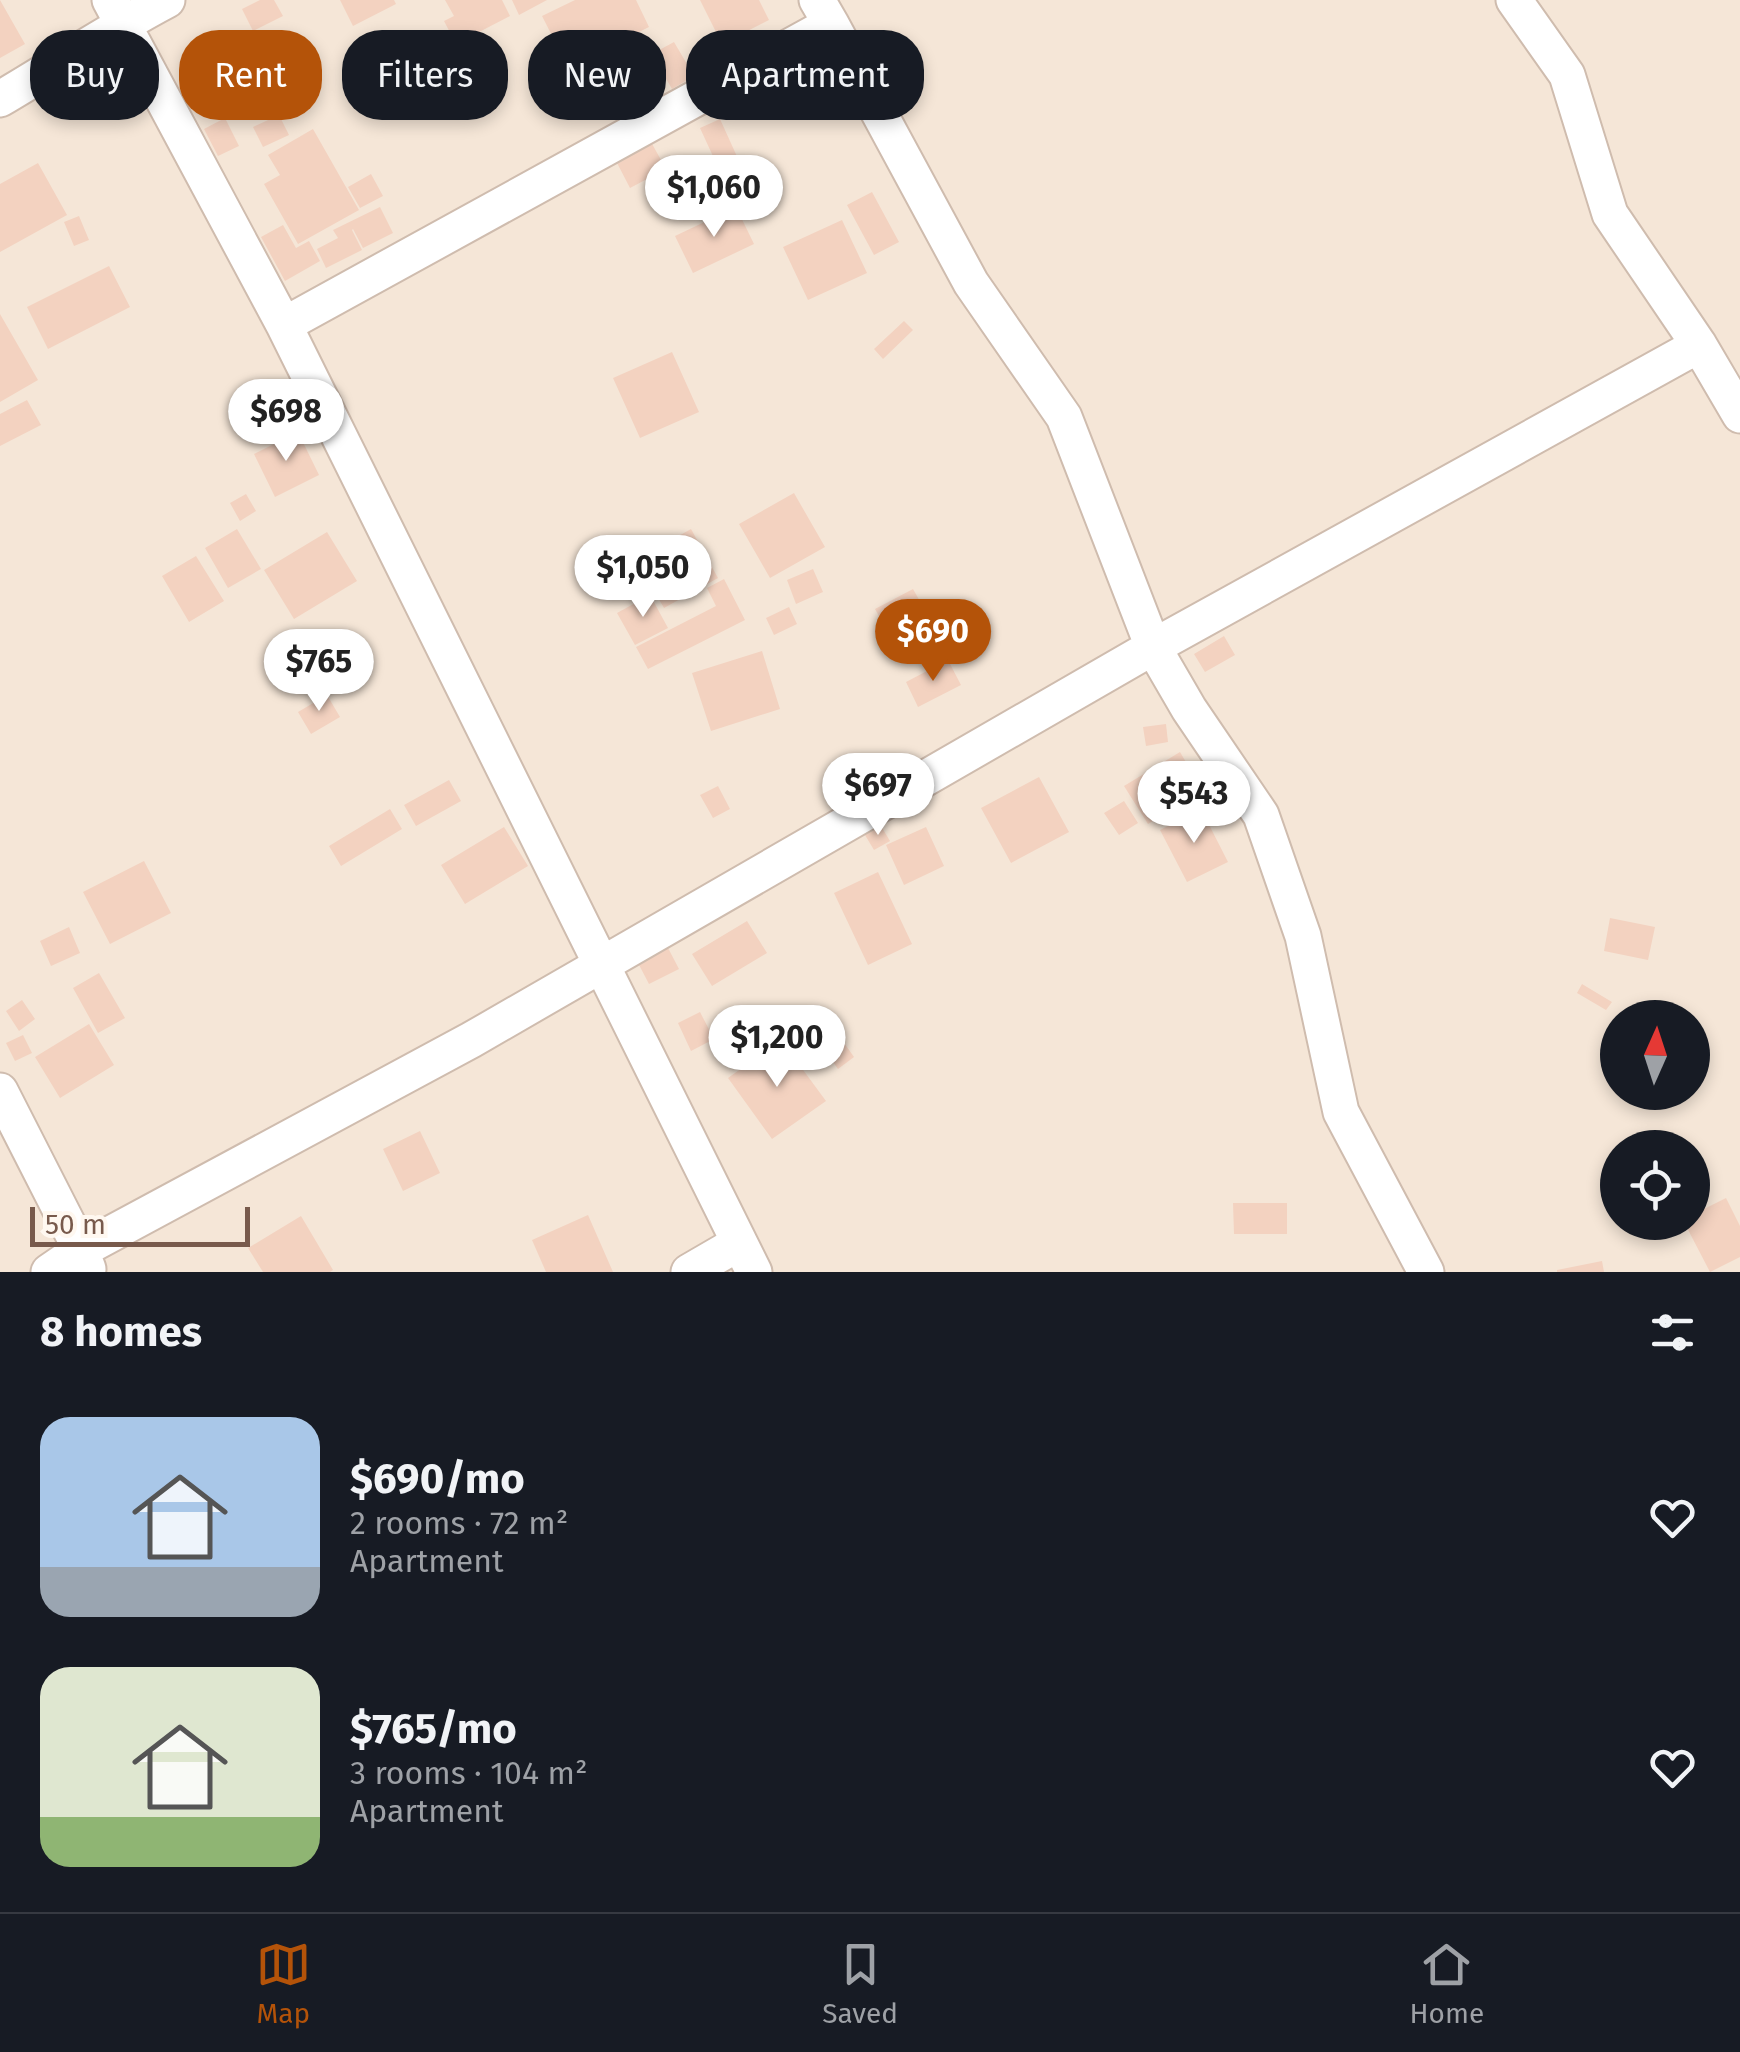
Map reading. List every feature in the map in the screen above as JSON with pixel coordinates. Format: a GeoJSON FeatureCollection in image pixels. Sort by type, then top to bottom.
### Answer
{"type":"FeatureCollection","features":[{"type":"Feature","properties":{"kind":"street"},"geometry":{"type":"LineString","coordinates":[[0,98],[83,50],[116,12],[167,0]]}},
{"type":"Feature","properties":{"kind":"street"},"geometry":{"type":"LineString","coordinates":[[1514,0],[1566,75],[1610,214],[1699,345],[1740,415]]}},
{"type":"Feature","properties":{"kind":"street"},"geometry":{"type":"LineString","coordinates":[[116,12],[284,325],[746,1257],[689,1272]]}},
{"type":"Feature","properties":{"kind":"street"},"geometry":{"type":"LineString","coordinates":[[284,325],[824,12],[971,283],[1064,417],[1153,647],[1189,709],[1261,815],[1303,936],[1341,1112],[1426,1272]]}},
{"type":"Feature","properties":{"kind":"street"},"geometry":{"type":"LineString","coordinates":[[49,1272],[85,1261],[1153,647],[1699,345]]}},
{"type":"Feature","properties":{"kind":"street"},"geometry":{"type":"LineString","coordinates":[[0,1091],[85,1261]]}},
{"type":"Feature","properties":{"kind":"shaded area"},"geometry":{"type":"Polygon","coordinates":[[[0,0],[1740,0],[1740,1272],[0,1272],[0,0]]]}},
{"type":"Feature","properties":{"kind":"building"},"geometry":{"type":"Polygon","coordinates":[[[0,0],[25,44],[0,58],[0,0]]]}},
{"type":"Feature","properties":{"kind":"building"},"geometry":{"type":"Polygon","coordinates":[[[260,0],[274,0],[283,16],[252,30],[242,9],[260,0]]]}},
{"type":"Feature","properties":{"kind":"building"},"geometry":{"type":"Polygon","coordinates":[[[340,0],[394,0],[396,4],[353,26],[340,0]]]}},
{"type":"Feature","properties":{"kind":"building"},"geometry":{"type":"Polygon","coordinates":[[[445,0],[502,0],[510,16],[483,30],[449,30],[444,21],[454,16],[445,0]]]}},
{"type":"Feature","properties":{"kind":"building"},"geometry":{"type":"Polygon","coordinates":[[[512,0],[547,0],[519,15],[512,0]]]}},
{"type":"Feature","properties":{"kind":"building"},"geometry":{"type":"Polygon","coordinates":[[[575,0],[636,0],[649,27],[549,30],[542,16],[575,0]]]}},
{"type":"Feature","properties":{"kind":"building"},"geometry":{"type":"Polygon","coordinates":[[[700,0],[759,0],[769,20],[749,30],[715,30],[700,0]]]}},
{"type":"Feature","properties":{"kind":"building"},"geometry":{"type":"Polygon","coordinates":[[[674,42],[686,62],[686,81],[672,89],[666,78],[666,46],[674,42]]]}},
{"type":"Feature","properties":{"kind":"building"},"geometry":{"type":"Polygon","coordinates":[[[226,120],[239,146],[218,156],[204,129],[226,120]]]}},
{"type":"Feature","properties":{"kind":"building"},"geometry":{"type":"Polygon","coordinates":[[[268,120],[282,120],[289,135],[263,147],[253,127],[268,120]]]}},
{"type":"Feature","properties":{"kind":"building"},"geometry":{"type":"Polygon","coordinates":[[[720,120],[744,172],[724,180],[700,128],[720,120]]]}},
{"type":"Feature","properties":{"kind":"building"},"geometry":{"type":"Polygon","coordinates":[[[313,129],[359,210],[298,244],[264,184],[280,175],[268,155],[313,129]]]}},
{"type":"Feature","properties":{"kind":"building"},"geometry":{"type":"Polygon","coordinates":[[[651,142],[666,169],[630,188],[616,161],[651,142]]]}},
{"type":"Feature","properties":{"kind":"building"},"geometry":{"type":"Polygon","coordinates":[[[38,163],[67,215],[0,252],[0,184],[38,163]]]}},
{"type":"Feature","properties":{"kind":"building"},"geometry":{"type":"Polygon","coordinates":[[[371,174],[383,196],[360,208],[348,187],[371,174]]]}},
{"type":"Feature","properties":{"kind":"building"},"geometry":{"type":"Polygon","coordinates":[[[872,192],[899,242],[874,255],[847,205],[872,192]]]}},
{"type":"Feature","properties":{"kind":"building"},"geometry":{"type":"Polygon","coordinates":[[[380,207],[393,233],[363,248],[353,229],[362,250],[326,268],[317,249],[338,238],[333,230],[380,207]]]}},
{"type":"Feature","properties":{"kind":"building"},"geometry":{"type":"Polygon","coordinates":[[[736,207],[754,244],[693,273],[675,236],[736,207]]]}},
{"type":"Feature","properties":{"kind":"building"},"geometry":{"type":"Polygon","coordinates":[[[79,216],[89,240],[74,246],[64,222],[79,216]]]}},
{"type":"Feature","properties":{"kind":"building"},"geometry":{"type":"Polygon","coordinates":[[[842,220],[867,273],[808,300],[783,247],[842,220]]]}},
{"type":"Feature","properties":{"kind":"building"},"geometry":{"type":"Polygon","coordinates":[[[283,225],[296,248],[309,241],[320,261],[285,281],[261,237],[283,225]]]}},
{"type":"Feature","properties":{"kind":"building"},"geometry":{"type":"Polygon","coordinates":[[[109,266],[130,307],[48,349],[27,307],[109,266]]]}},
{"type":"Feature","properties":{"kind":"building"},"geometry":{"type":"Polygon","coordinates":[[[0,314],[38,380],[0,402],[0,314]]]}},
{"type":"Feature","properties":{"kind":"building"},"geometry":{"type":"Polygon","coordinates":[[[904,321],[913,330],[883,359],[874,349],[904,321]]]}},
{"type":"Feature","properties":{"kind":"building"},"geometry":{"type":"Polygon","coordinates":[[[672,352],[699,412],[640,438],[613,378],[672,352]]]}},
{"type":"Feature","properties":{"kind":"building"},"geometry":{"type":"Polygon","coordinates":[[[27,400],[41,425],[0,446],[0,414],[27,400]]]}},
{"type":"Feature","properties":{"kind":"building"},"geometry":{"type":"Polygon","coordinates":[[[298,432],[319,475],[275,497],[254,454],[298,432]]]}},
{"type":"Feature","properties":{"kind":"building"},"geometry":{"type":"Polygon","coordinates":[[[794,493],[825,547],[770,578],[739,524],[794,493]]]}},
{"type":"Feature","properties":{"kind":"building"},"geometry":{"type":"Polygon","coordinates":[[[246,494],[256,511],[240,521],[230,503],[246,494]]]}},
{"type":"Feature","properties":{"kind":"building"},"geometry":{"type":"Polygon","coordinates":[[[237,529],[261,569],[228,588],[205,548],[237,529]]]}},
{"type":"Feature","properties":{"kind":"building"},"geometry":{"type":"Polygon","coordinates":[[[691,529],[718,578],[664,608],[636,560],[691,529]]]}},
{"type":"Feature","properties":{"kind":"building"},"geometry":{"type":"Polygon","coordinates":[[[327,532],[357,581],[294,619],[264,570],[327,532]]]}},
{"type":"Feature","properties":{"kind":"building"},"geometry":{"type":"Polygon","coordinates":[[[196,556],[224,601],[189,622],[162,576],[196,556]]]}},
{"type":"Feature","properties":{"kind":"building"},"geometry":{"type":"Polygon","coordinates":[[[813,569],[823,592],[796,604],[787,580],[813,569]]]}},
{"type":"Feature","properties":{"kind":"building"},"geometry":{"type":"Polygon","coordinates":[[[724,579],[745,620],[648,669],[636,647],[716,606],[707,588],[724,579]]]}},
{"type":"Feature","properties":{"kind":"building"},"geometry":{"type":"Polygon","coordinates":[[[913,589],[938,633],[927,640],[911,611],[884,625],[875,609],[913,589]]]}},
{"type":"Feature","properties":{"kind":"building"},"geometry":{"type":"Polygon","coordinates":[[[650,595],[668,628],[635,645],[617,613],[650,595]]]}},
{"type":"Feature","properties":{"kind":"building"},"geometry":{"type":"Polygon","coordinates":[[[789,607],[797,624],[774,635],[766,618],[789,607]]]}},
{"type":"Feature","properties":{"kind":"building"},"geometry":{"type":"Polygon","coordinates":[[[912,617],[925,642],[899,655],[886,630],[912,617]]]}},
{"type":"Feature","properties":{"kind":"building"},"geometry":{"type":"Polygon","coordinates":[[[1224,636],[1235,655],[1205,672],[1194,654],[1224,636]]]}},
{"type":"Feature","properties":{"kind":"building"},"geometry":{"type":"Polygon","coordinates":[[[762,651],[780,709],[711,731],[692,673],[762,651]]]}},
{"type":"Feature","properties":{"kind":"building"},"geometry":{"type":"Polygon","coordinates":[[[948,660],[961,685],[918,707],[906,682],[948,660]]]}},
{"type":"Feature","properties":{"kind":"building"},"geometry":{"type":"Polygon","coordinates":[[[327,695],[340,717],[311,734],[298,712],[327,695]]]}},
{"type":"Feature","properties":{"kind":"building"},"geometry":{"type":"Polygon","coordinates":[[[1166,724],[1168,742],[1146,746],[1143,727],[1166,724]]]}},
{"type":"Feature","properties":{"kind":"building"},"geometry":{"type":"Polygon","coordinates":[[[1180,752],[1203,791],[1148,824],[1124,786],[1180,752]]]}},
{"type":"Feature","properties":{"kind":"building"},"geometry":{"type":"Polygon","coordinates":[[[1039,777],[1069,832],[1011,863],[981,808],[1039,777]]]}},
{"type":"Feature","properties":{"kind":"building"},"geometry":{"type":"Polygon","coordinates":[[[449,780],[461,801],[416,826],[404,805],[449,780]]]}},
{"type":"Feature","properties":{"kind":"building"},"geometry":{"type":"Polygon","coordinates":[[[718,786],[730,809],[713,818],[700,795],[718,786]]]}},
{"type":"Feature","properties":{"kind":"building"},"geometry":{"type":"Polygon","coordinates":[[[1124,801],[1138,823],[1119,835],[1104,813],[1124,801]]]}},
{"type":"Feature","properties":{"kind":"building"},"geometry":{"type":"Polygon","coordinates":[[[390,809],[402,829],[341,866],[329,846],[390,809]]]}},
{"type":"Feature","properties":{"kind":"building"},"geometry":{"type":"Polygon","coordinates":[[[1201,809],[1228,862],[1187,882],[1160,830],[1201,809]]]}},
{"type":"Feature","properties":{"kind":"building"},"geometry":{"type":"Polygon","coordinates":[[[881,826],[890,841],[874,850],[865,835],[881,826]]]}},
{"type":"Feature","properties":{"kind":"building"},"geometry":{"type":"Polygon","coordinates":[[[504,827],[528,866],[465,904],[441,865],[504,827]]]}},
{"type":"Feature","properties":{"kind":"building"},"geometry":{"type":"Polygon","coordinates":[[[926,827],[944,866],[904,885],[886,845],[926,827]]]}},
{"type":"Feature","properties":{"kind":"building"},"geometry":{"type":"Polygon","coordinates":[[[144,861],[171,913],[110,944],[83,892],[144,861]]]}},
{"type":"Feature","properties":{"kind":"building"},"geometry":{"type":"Polygon","coordinates":[[[878,872],[912,944],[868,965],[834,893],[878,872]]]}},
{"type":"Feature","properties":{"kind":"building"},"geometry":{"type":"Polygon","coordinates":[[[1610,918],[1655,927],[1648,960],[1604,951],[1610,918]]]}},
{"type":"Feature","properties":{"kind":"building"},"geometry":{"type":"Polygon","coordinates":[[[747,921],[767,953],[712,986],[692,954],[747,921]]]}},
{"type":"Feature","properties":{"kind":"building"},"geometry":{"type":"Polygon","coordinates":[[[69,927],[80,953],[51,966],[40,941],[69,927]]]}},
{"type":"Feature","properties":{"kind":"building"},"geometry":{"type":"Polygon","coordinates":[[[667,946],[679,969],[649,984],[637,961],[667,946]]]}},
{"type":"Feature","properties":{"kind":"building"},"geometry":{"type":"Polygon","coordinates":[[[99,973],[125,1018],[98,1033],[73,988],[99,973]]]}},
{"type":"Feature","properties":{"kind":"building"},"geometry":{"type":"Polygon","coordinates":[[[1582,984],[1609,1000],[1600,1000],[1600,1006],[1577,993],[1582,984]]]}},
{"type":"Feature","properties":{"kind":"building"},"geometry":{"type":"Polygon","coordinates":[[[22,1000],[35,1019],[19,1031],[6,1011],[22,1000]]]}},
{"type":"Feature","properties":{"kind":"building"},"geometry":{"type":"Polygon","coordinates":[[[823,1009],[835,1028],[802,1049],[790,1030],[823,1009]]]}},
{"type":"Feature","properties":{"kind":"building"},"geometry":{"type":"Polygon","coordinates":[[[700,1012],[714,1039],[691,1051],[678,1023],[700,1012]]]}},
{"type":"Feature","properties":{"kind":"building"},"geometry":{"type":"Polygon","coordinates":[[[89,1024],[114,1065],[60,1098],[35,1057],[89,1024]]]}},
{"type":"Feature","properties":{"kind":"building"},"geometry":{"type":"Polygon","coordinates":[[[23,1035],[32,1053],[15,1061],[6,1043],[23,1035]]]}},
{"type":"Feature","properties":{"kind":"building"},"geometry":{"type":"Polygon","coordinates":[[[781,1040],[826,1101],[772,1139],[728,1078],[781,1040]]]}},
{"type":"Feature","properties":{"kind":"building"},"geometry":{"type":"Polygon","coordinates":[[[842,1040],[854,1057],[838,1069],[826,1052],[842,1040]]]}},
{"type":"Feature","properties":{"kind":"building"},"geometry":{"type":"Polygon","coordinates":[[[420,1131],[440,1173],[403,1191],[383,1149],[420,1131]]]}},
{"type":"Feature","properties":{"kind":"building"},"geometry":{"type":"Polygon","coordinates":[[[1726,1198],[1740,1226],[1740,1257],[1710,1272],[1693,1240],[1710,1240],[1710,1206],[1726,1198]]]}},
{"type":"Feature","properties":{"kind":"building"},"geometry":{"type":"Polygon","coordinates":[[[1233,1203],[1287,1203],[1287,1234],[1234,1234],[1233,1203]]]}},
{"type":"Feature","properties":{"kind":"building"},"geometry":{"type":"Polygon","coordinates":[[[588,1215],[613,1272],[546,1272],[532,1240],[588,1215]]]}},
{"type":"Feature","properties":{"kind":"building"},"geometry":{"type":"Polygon","coordinates":[[[301,1216],[333,1270],[263,1272],[248,1248],[301,1216]]]}},
{"type":"Feature","properties":{"kind":"building"},"geometry":{"type":"Polygon","coordinates":[[[1602,1261],[1604,1272],[1557,1272],[1557,1270],[1602,1261]]]}}]}
